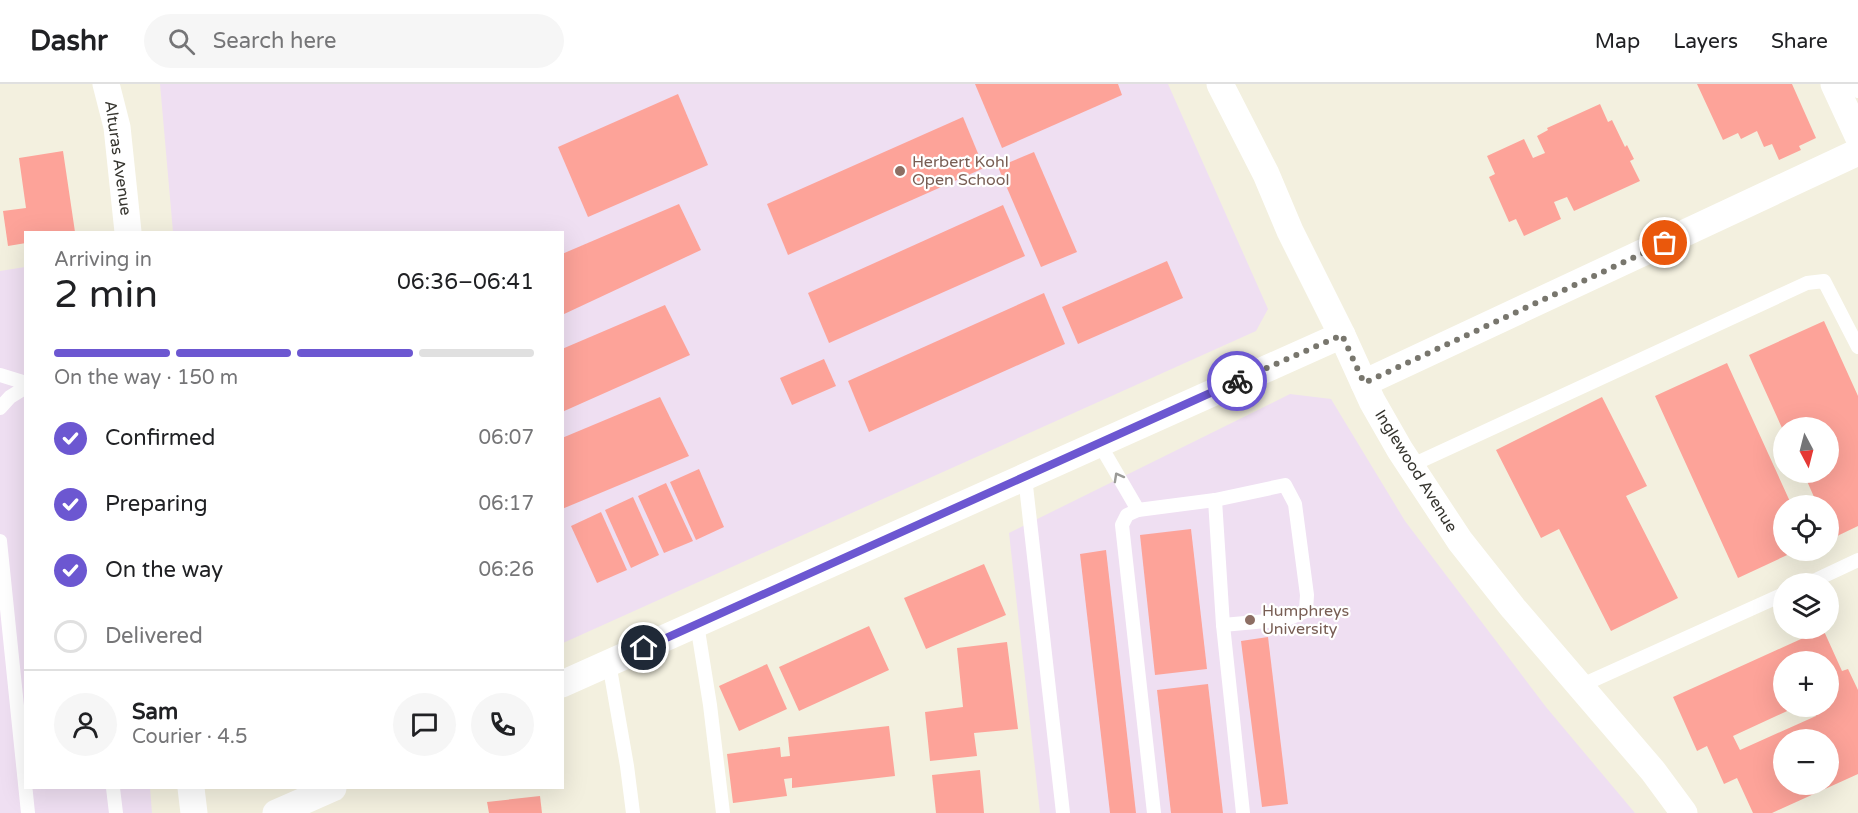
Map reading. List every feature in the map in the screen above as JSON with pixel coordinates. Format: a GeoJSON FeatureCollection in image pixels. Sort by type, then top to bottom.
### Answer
{"type":"FeatureCollection","features":[{"type":"Feature","properties":{"kind":"street","name":"Alturas Avenue"},"geometry":{"type":"LineString","coordinates":[[106,84],[117,128],[128,231]]}},
{"type":"Feature","properties":{"kind":"street","name":"Inglewood Avenue"},"geometry":{"type":"LineString","coordinates":[[1220,84],[1372,401],[1410,466],[1460,541],[1513,608],[1653,771],[1684,813]]}},
{"type":"Feature","properties":{"kind":"street"},"geometry":{"type":"LineString","coordinates":[[1852,86],[1858,136]]}},
{"type":"Feature","properties":{"kind":"street"},"geometry":{"type":"LineString","coordinates":[[1364,383],[1858,152]]}},
{"type":"Feature","properties":{"kind":"street"},"geometry":{"type":"LineString","coordinates":[[564,683],[1342,335]]}},
{"type":"Feature","properties":{"kind":"street"},"geometry":{"type":"LineString","coordinates":[[191,789],[194,813]]}},
{"type":"Feature","properties":{"kind":"street"},"geometry":{"type":"LineString","coordinates":[[276,813],[331,789]]}},
{"type":"Feature","properties":{"kind":"lane"},"geometry":{"type":"LineString","coordinates":[[1410,466],[1808,284],[1824,281],[1858,347]]}},
{"type":"Feature","properties":{"kind":"lane"},"geometry":{"type":"LineString","coordinates":[[0,375],[24,384]]}},
{"type":"Feature","properties":{"kind":"lane"},"geometry":{"type":"LineString","coordinates":[[0,408],[24,386]]}},
{"type":"Feature","properties":{"kind":"lane"},"geometry":{"type":"LineString","coordinates":[[1099,443],[1138,510]]}},
{"type":"Feature","properties":{"kind":"lane"},"geometry":{"type":"LineString","coordinates":[[1025,477],[1063,813]]}},
{"type":"Feature","properties":{"kind":"lane"},"geometry":{"type":"LineString","coordinates":[[1154,813],[1122,525],[1127,515],[1138,510],[1215,500],[1285,485],[1295,504],[1307,595],[1306,611],[1287,619],[1223,626]]}},
{"type":"Feature","properties":{"kind":"lane"},"geometry":{"type":"LineString","coordinates":[[1215,500],[1223,626],[1243,813]]}},
{"type":"Feature","properties":{"kind":"lane"},"geometry":{"type":"LineString","coordinates":[[0,541],[24,774]]}},
{"type":"Feature","properties":{"kind":"lane"},"geometry":{"type":"LineString","coordinates":[[1837,573],[1856,566]]}},
{"type":"Feature","properties":{"kind":"lane"},"geometry":{"type":"LineString","coordinates":[[1580,687],[1773,599]]}},
{"type":"Feature","properties":{"kind":"lane"},"geometry":{"type":"LineString","coordinates":[[697,624],[710,705],[723,813]]}},
{"type":"Feature","properties":{"kind":"lane"},"geometry":{"type":"LineString","coordinates":[[609,663],[633,813]]}},
{"type":"Feature","properties":{"kind":"lane"},"geometry":{"type":"LineString","coordinates":[[26,789],[28,813]]}},
{"type":"Feature","properties":{"kind":"lane"},"geometry":{"type":"LineString","coordinates":[[113,789],[117,812]]}},
{"type":"Feature","properties":{"kind":"shaded area"},"geometry":{"type":"Polygon","coordinates":[[[160,84],[1168,84],[1268,309],[1256,331],[564,643],[564,231],[173,231],[160,84]]]}},
{"type":"Feature","properties":{"kind":"shaded area"},"geometry":{"type":"Polygon","coordinates":[[[24,267],[24,789],[150,789],[152,813],[0,813],[0,271],[24,267]]]}},
{"type":"Feature","properties":{"kind":"shaded area","name":"Humphreys University"},"geometry":{"type":"Polygon","coordinates":[[[1290,394],[1331,399],[1405,521],[1546,707],[1635,813],[1040,813],[1009,533],[1290,394]]]}},
{"type":"Feature","properties":{"kind":"building"},"geometry":{"type":"Polygon","coordinates":[[[975,84],[1118,84],[1122,95],[1002,148],[975,84]]]}},
{"type":"Feature","properties":{"kind":"building"},"geometry":{"type":"Polygon","coordinates":[[[1697,84],[1792,84],[1816,138],[1799,146],[1801,150],[1779,160],[1772,144],[1764,147],[1757,131],[1741,139],[1738,133],[1723,140],[1697,84]]]}},
{"type":"Feature","properties":{"kind":"building"},"geometry":{"type":"Polygon","coordinates":[[[678,94],[708,165],[588,217],[558,147],[678,94]]]}},
{"type":"Feature","properties":{"kind":"building"},"geometry":{"type":"Polygon","coordinates":[[[1600,104],[1608,122],[1612,120],[1625,147],[1627,145],[1634,159],[1630,161],[1640,181],[1574,211],[1567,197],[1554,202],[1561,219],[1524,236],[1516,219],[1509,222],[1489,177],[1495,174],[1487,156],[1524,139],[1533,158],[1545,153],[1537,136],[1548,130],[1547,128],[1600,104]]]}},
{"type":"Feature","properties":{"kind":"building"},"geometry":{"type":"Polygon","coordinates":[[[963,117],[984,168],[788,255],[767,204],[963,117]]]}},
{"type":"Feature","properties":{"kind":"building"},"geometry":{"type":"Polygon","coordinates":[[[63,151],[75,231],[24,231],[24,243],[8,246],[3,211],[26,208],[19,158],[63,151]]]}},
{"type":"Feature","properties":{"kind":"building"},"geometry":{"type":"Polygon","coordinates":[[[1034,152],[1077,252],[1041,267],[998,167],[1034,152]]]}},
{"type":"Feature","properties":{"kind":"building"},"geometry":{"type":"Polygon","coordinates":[[[679,204],[701,250],[564,314],[564,253],[679,204]]]}},
{"type":"Feature","properties":{"kind":"building"},"geometry":{"type":"Polygon","coordinates":[[[1003,205],[1025,256],[829,343],[808,293],[1003,205]]]}},
{"type":"Feature","properties":{"kind":"building"},"geometry":{"type":"Polygon","coordinates":[[[1167,261],[1183,298],[1078,344],[1062,307],[1167,261]]]}},
{"type":"Feature","properties":{"kind":"building"},"geometry":{"type":"Polygon","coordinates":[[[1044,293],[1065,344],[869,432],[848,381],[1044,293]]]}},
{"type":"Feature","properties":{"kind":"building"},"geometry":{"type":"Polygon","coordinates":[[[665,305],[690,355],[564,411],[564,348],[665,305]]]}},
{"type":"Feature","properties":{"kind":"building"},"geometry":{"type":"Polygon","coordinates":[[[1824,321],[1858,396],[1858,526],[1839,535],[1839,495],[1813,495],[1808,483],[1839,483],[1839,417],[1777,417],[1749,355],[1824,321]]]}},
{"type":"Feature","properties":{"kind":"building"},"geometry":{"type":"Polygon","coordinates":[[[824,359],[836,386],[792,405],[780,378],[824,359]]]}},
{"type":"Feature","properties":{"kind":"building"},"geometry":{"type":"Polygon","coordinates":[[[1727,363],[1773,464],[1773,483],[1782,483],[1787,495],[1773,495],[1774,561],[1738,578],[1655,396],[1727,363]]]}},
{"type":"Feature","properties":{"kind":"building"},"geometry":{"type":"Polygon","coordinates":[[[660,397],[689,456],[564,508],[564,437],[660,397]]]}},
{"type":"Feature","properties":{"kind":"building"},"geometry":{"type":"Polygon","coordinates":[[[1602,397],[1647,486],[1626,496],[1678,598],[1611,631],[1559,529],[1541,538],[1496,450],[1602,397]]]}},
{"type":"Feature","properties":{"kind":"building"},"geometry":{"type":"Polygon","coordinates":[[[699,469],[724,527],[696,540],[670,482],[699,469]]]}},
{"type":"Feature","properties":{"kind":"building"},"geometry":{"type":"Polygon","coordinates":[[[666,483],[693,541],[664,553],[638,496],[666,483]]]}},
{"type":"Feature","properties":{"kind":"building"},"geometry":{"type":"Polygon","coordinates":[[[633,497],[659,555],[631,568],[605,510],[633,497]]]}},
{"type":"Feature","properties":{"kind":"building"},"geometry":{"type":"Polygon","coordinates":[[[601,512],[627,570],[597,583],[571,526],[601,512]]]}},
{"type":"Feature","properties":{"kind":"building"},"geometry":{"type":"Polygon","coordinates":[[[1191,529],[1207,669],[1155,675],[1140,535],[1191,529]]]}},
{"type":"Feature","properties":{"kind":"building"},"geometry":{"type":"Polygon","coordinates":[[[1106,550],[1136,813],[1110,813],[1080,554],[1106,550]]]}},
{"type":"Feature","properties":{"kind":"building"},"geometry":{"type":"Polygon","coordinates":[[[984,564],[1006,615],[926,649],[904,598],[984,564]]]}},
{"type":"Feature","properties":{"kind":"building"},"geometry":{"type":"Polygon","coordinates":[[[869,626],[889,670],[799,711],[779,667],[869,626]]]}},
{"type":"Feature","properties":{"kind":"building"},"geometry":{"type":"Polygon","coordinates":[[[1268,637],[1288,804],[1262,807],[1241,641],[1268,637]]]}},
{"type":"Feature","properties":{"kind":"building"},"geometry":{"type":"Polygon","coordinates":[[[1801,639],[1828,639],[1833,651],[1774,651],[1801,639]]]}},
{"type":"Feature","properties":{"kind":"building"},"geometry":{"type":"Polygon","coordinates":[[[1007,642],[1018,729],[974,733],[977,756],[930,761],[925,712],[963,707],[957,648],[1007,642]]]}},
{"type":"Feature","properties":{"kind":"building"},"geometry":{"type":"Polygon","coordinates":[[[1773,652],[1774,717],[1733,736],[1740,750],[1773,735],[1773,795],[1812,795],[1772,813],[1753,813],[1737,778],[1724,784],[1707,746],[1697,751],[1673,697],[1773,652]]]}},
{"type":"Feature","properties":{"kind":"building"},"geometry":{"type":"Polygon","coordinates":[[[767,664],[787,709],[739,731],[719,686],[767,664]]]}},
{"type":"Feature","properties":{"kind":"building"},"geometry":{"type":"Polygon","coordinates":[[[1839,664],[1842,671],[1848,669],[1858,690],[1858,774],[1839,783],[1839,729],[1787,729],[1814,717],[1839,717],[1839,664]]]}},
{"type":"Feature","properties":{"kind":"building"},"geometry":{"type":"Polygon","coordinates":[[[1208,684],[1223,813],[1171,813],[1157,690],[1208,684]]]}},
{"type":"Feature","properties":{"kind":"building"},"geometry":{"type":"Polygon","coordinates":[[[889,726],[895,776],[792,788],[792,778],[784,779],[787,796],[733,803],[727,754],[780,747],[781,757],[790,756],[788,737],[889,726]]]}},
{"type":"Feature","properties":{"kind":"building"},"geometry":{"type":"Polygon","coordinates":[[[980,770],[984,813],[936,813],[932,775],[980,770]]]}},
{"type":"Feature","properties":{"kind":"building"},"geometry":{"type":"Polygon","coordinates":[[[540,796],[542,813],[489,813],[487,802],[540,796]]]}},
{"type":"Feature","properties":{"kind":"way so far"},"geometry":{"type":"LineString","coordinates":[[1237,381],[1342,335],[1364,383],[1665,243]]}},
{"type":"Feature","properties":{"kind":"place","name":"Herbert Kohl Open School"},"geometry":{"type":"Point","coordinates":[900,171]}},
{"type":"Feature","properties":{"kind":"place","name":"Humphreys University"},"geometry":{"type":"Point","coordinates":[1250,620]}},
{"type":"Feature","properties":{"kind":"route"},"geometry":{"type":"LineString","coordinates":[[644,648],[1237,381]]}}]}
